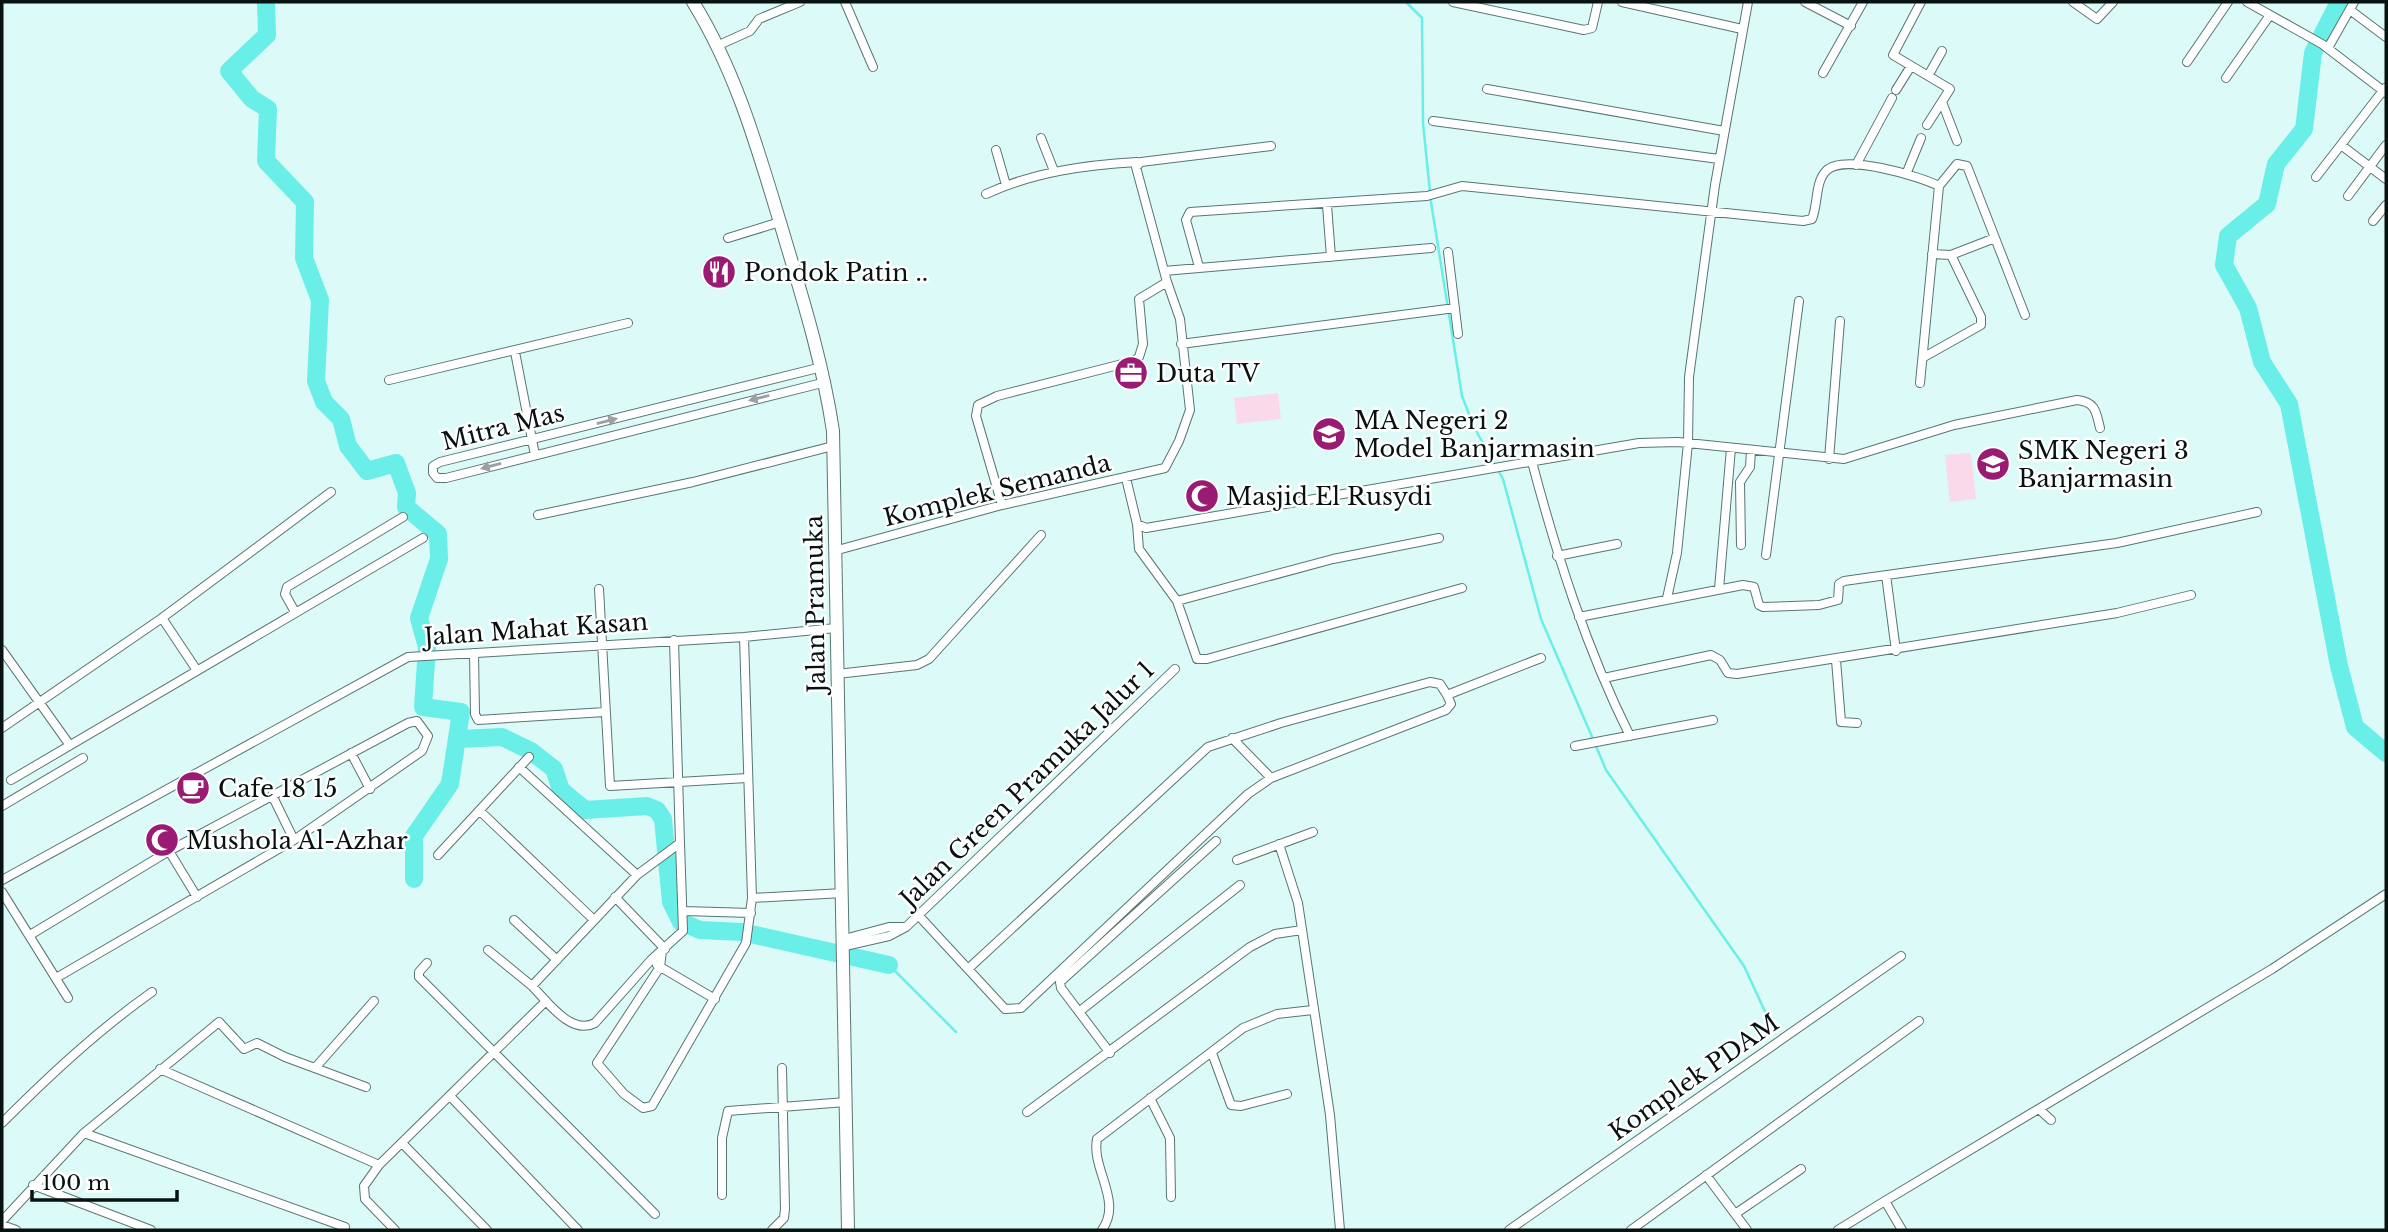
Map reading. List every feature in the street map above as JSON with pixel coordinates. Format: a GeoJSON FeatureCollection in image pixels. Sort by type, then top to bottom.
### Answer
{"type":"FeatureCollection","features":[{"type":"Feature","properties":{"kind":"main road","name":"Jalan Pramuka"},"geometry":{"type":"LineString","coordinates":[[693,2],[719,45],[752,125],[825,382],[833,446],[848,1230]]}},
{"type":"Feature","properties":{"kind":"street"},"geometry":{"type":"LineString","coordinates":[[719,45],[750,31],[759,19],[800,2]]}},
{"type":"Feature","properties":{"kind":"street"},"geometry":{"type":"LineString","coordinates":[[845,2],[873,67]]}},
{"type":"Feature","properties":{"kind":"street"},"geometry":{"type":"LineString","coordinates":[[1452,2],[1584,30],[1592,28],[1598,2]]}},
{"type":"Feature","properties":{"kind":"street"},"geometry":{"type":"LineString","coordinates":[[1622,2],[1742,29]]}},
{"type":"Feature","properties":{"kind":"street"},"geometry":{"type":"LineString","coordinates":[[1668,598],[1677,553],[1688,443],[1689,377],[1719,159],[1748,2]]}},
{"type":"Feature","properties":{"kind":"street"},"geometry":{"type":"LineString","coordinates":[[1805,2],[1851,26]]}},
{"type":"Feature","properties":{"kind":"street"},"geometry":{"type":"LineString","coordinates":[[1823,73],[1863,2]]}},
{"type":"Feature","properties":{"kind":"street"},"geometry":{"type":"LineString","coordinates":[[1921,2],[1893,55],[1950,89],[1927,125]]}},
{"type":"Feature","properties":{"kind":"street"},"geometry":{"type":"LineString","coordinates":[[2073,2],[2097,19],[2113,2]]}},
{"type":"Feature","properties":{"kind":"street"},"geometry":{"type":"LineString","coordinates":[[2187,62],[2228,2]]}},
{"type":"Feature","properties":{"kind":"street"},"geometry":{"type":"LineString","coordinates":[[2247,2],[2325,46],[2385,90],[2316,177]]}},
{"type":"Feature","properties":{"kind":"street"},"geometry":{"type":"LineString","coordinates":[[2325,46],[2352,6],[2386,37]]}},
{"type":"Feature","properties":{"kind":"street"},"geometry":{"type":"LineString","coordinates":[[2226,78],[2270,15]]}},
{"type":"Feature","properties":{"kind":"street"},"geometry":{"type":"LineString","coordinates":[[1928,76],[1942,51]]}},
{"type":"Feature","properties":{"kind":"street"},"geometry":{"type":"LineString","coordinates":[[1856,165],[1911,66]]}},
{"type":"Feature","properties":{"kind":"street"},"geometry":{"type":"LineString","coordinates":[[1487,89],[1724,131]]}},
{"type":"Feature","properties":{"kind":"street"},"geometry":{"type":"LineString","coordinates":[[1942,102],[1957,141]]}},
{"type":"Feature","properties":{"kind":"street"},"geometry":{"type":"LineString","coordinates":[[1433,121],[1719,159]]}},
{"type":"Feature","properties":{"kind":"street"},"geometry":{"type":"LineString","coordinates":[[1041,138],[1054,171]]}},
{"type":"Feature","properties":{"kind":"street"},"geometry":{"type":"LineString","coordinates":[[1907,172],[1921,138]]}},
{"type":"Feature","properties":{"kind":"street"},"geometry":{"type":"LineString","coordinates":[[2341,145],[2386,179]]}},
{"type":"Feature","properties":{"kind":"street"},"geometry":{"type":"LineString","coordinates":[[2348,196],[2386,145]]}},
{"type":"Feature","properties":{"kind":"street"},"geometry":{"type":"LineString","coordinates":[[986,194],[1006,184],[1054,171],[1271,146]]}},
{"type":"Feature","properties":{"kind":"street"},"geometry":{"type":"LineString","coordinates":[[996,150],[1006,184]]}},
{"type":"Feature","properties":{"kind":"street"},"geometry":{"type":"LineString","coordinates":[[1138,162],[1135,173],[1180,319],[1181,344],[1451,308]]}},
{"type":"Feature","properties":{"kind":"street"},"geometry":{"type":"LineString","coordinates":[[1920,383],[1938,186],[1957,163],[1967,166],[2025,315]]}},
{"type":"Feature","properties":{"kind":"street"},"geometry":{"type":"LineString","coordinates":[[1199,267],[1186,220],[1190,212],[1327,205],[1430,195],[1462,186],[1810,220],[1814,216],[1824,173],[1834,166],[1856,165],[1907,172],[1938,186]]}},
{"type":"Feature","properties":{"kind":"street"},"geometry":{"type":"LineString","coordinates":[[1327,205],[1331,257]]}},
{"type":"Feature","properties":{"kind":"street"},"geometry":{"type":"LineString","coordinates":[[2373,221],[2386,205]]}},
{"type":"Feature","properties":{"kind":"street"},"geometry":{"type":"LineString","coordinates":[[728,238],[780,222]]}},
{"type":"Feature","properties":{"kind":"street"},"geometry":{"type":"LineString","coordinates":[[1932,254],[1951,255],[1995,238]]}},
{"type":"Feature","properties":{"kind":"street"},"geometry":{"type":"LineString","coordinates":[[1164,271],[1431,248]]}},
{"type":"Feature","properties":{"kind":"street"},"geometry":{"type":"LineString","coordinates":[[1448,252],[1451,308],[1458,334]]}},
{"type":"Feature","properties":{"kind":"street"},"geometry":{"type":"LineString","coordinates":[[1924,357],[1981,325],[1981,317],[1951,255]]}},
{"type":"Feature","properties":{"kind":"street"},"geometry":{"type":"LineString","coordinates":[[1002,505],[976,416],[978,405],[997,396],[1133,361],[1139,357],[1143,344],[1139,299],[1167,282]]}},
{"type":"Feature","properties":{"kind":"street"},"geometry":{"type":"LineString","coordinates":[[1766,555],[1799,300]]}},
{"type":"Feature","properties":{"kind":"street"},"geometry":{"type":"LineString","coordinates":[[1829,459],[1840,321]]}},
{"type":"Feature","properties":{"kind":"street"},"geometry":{"type":"LineString","coordinates":[[389,380],[628,323]]}},
{"type":"Feature","properties":{"kind":"street","name":"Komplek Semanda"},"geometry":{"type":"LineString","coordinates":[[834,551],[1002,505],[1126,478],[1168,465],[1190,410],[1181,344]]}},
{"type":"Feature","properties":{"kind":"street"},"geometry":{"type":"LineString","coordinates":[[515,352],[535,455]]}},
{"type":"Feature","properties":{"kind":"street","name":"Mitra Mas"},"geometry":{"type":"LineString","coordinates":[[822,367],[440,462],[433,466],[433,473],[437,478],[446,478],[825,382]]}},
{"type":"Feature","properties":{"kind":"street"},"geometry":{"type":"LineString","coordinates":[[1137,524],[1146,528],[1183,523],[1639,443],[1688,443],[1829,459],[1852,457],[1954,425],[2077,400],[2094,406],[2100,428]]}},
{"type":"Feature","properties":{"kind":"street"},"geometry":{"type":"LineString","coordinates":[[650,411],[653,425]]}},
{"type":"Feature","properties":{"kind":"street"},"geometry":{"type":"LineString","coordinates":[[538,515],[693,482],[833,446]]}},
{"type":"Feature","properties":{"kind":"street"},"geometry":{"type":"LineString","coordinates":[[1719,589],[1731,448]]}},
{"type":"Feature","properties":{"kind":"street"},"geometry":{"type":"LineString","coordinates":[[1741,545],[1740,482],[1750,467],[1751,450]]}},
{"type":"Feature","properties":{"kind":"street"},"geometry":{"type":"LineString","coordinates":[[1532,462],[1557,556],[1579,617],[1630,736]]}},
{"type":"Feature","properties":{"kind":"street"},"geometry":{"type":"LineString","coordinates":[[1126,478],[1137,524],[1139,549],[1177,601],[1194,656],[1201,660],[1462,588]]}},
{"type":"Feature","properties":{"kind":"street"},"geometry":{"type":"LineString","coordinates":[[2,728],[162,618],[331,492]]}},
{"type":"Feature","properties":{"kind":"street"},"geometry":{"type":"LineString","coordinates":[[1579,617],[1668,598],[1751,585],[1763,607],[1819,605],[1838,600],[1841,582],[2117,543],[2257,512]]}},
{"type":"Feature","properties":{"kind":"street"},"geometry":{"type":"LineString","coordinates":[[295,612],[285,594],[287,587],[403,517]]}},
{"type":"Feature","properties":{"kind":"street"},"geometry":{"type":"LineString","coordinates":[[837,674],[917,665],[929,659],[1041,535]]}},
{"type":"Feature","properties":{"kind":"street"},"geometry":{"type":"LineString","coordinates":[[11,780],[196,669],[424,538]]}},
{"type":"Feature","properties":{"kind":"street"},"geometry":{"type":"LineString","coordinates":[[1177,601],[1333,559],[1439,538]]}},
{"type":"Feature","properties":{"kind":"street"},"geometry":{"type":"LineString","coordinates":[[1557,556],[1617,544]]}},
{"type":"Feature","properties":{"kind":"street"},"geometry":{"type":"LineString","coordinates":[[1886,575],[1896,651]]}},
{"type":"Feature","properties":{"kind":"street"},"geometry":{"type":"LineString","coordinates":[[599,589],[610,786],[747,778]]}},
{"type":"Feature","properties":{"kind":"street"},"geometry":{"type":"LineString","coordinates":[[1604,678],[1711,655],[1720,660],[1728,673],[1737,674],[1896,651],[2145,608],[2191,595]]}},
{"type":"Feature","properties":{"kind":"street"},"geometry":{"type":"LineString","coordinates":[[162,618],[196,669]]}},
{"type":"Feature","properties":{"kind":"street","name":"Jalan Mahat Kasan"},"geometry":{"type":"LineString","coordinates":[[2,880],[402,659],[419,655],[744,637],[836,628]]}},
{"type":"Feature","properties":{"kind":"street"},"geometry":{"type":"LineString","coordinates":[[663,950],[660,967],[597,1063],[643,1108],[652,1106],[746,943],[752,898],[744,637]]}},
{"type":"Feature","properties":{"kind":"street"},"geometry":{"type":"LineString","coordinates":[[488,950],[575,1026],[590,1026],[651,960],[679,937],[684,919],[676,845],[678,783],[674,640]]}},
{"type":"Feature","properties":{"kind":"street"},"geometry":{"type":"LineString","coordinates":[[2,650],[69,744]]}},
{"type":"Feature","properties":{"kind":"street"},"geometry":{"type":"LineString","coordinates":[[474,653],[475,713],[478,720],[605,712]]}},
{"type":"Feature","properties":{"kind":"street"},"geometry":{"type":"LineString","coordinates":[[1447,695],[1541,658]]}},
{"type":"Feature","properties":{"kind":"street"},"geometry":{"type":"LineString","coordinates":[[1836,660],[1841,722],[1857,723]]}},
{"type":"Feature","properties":{"kind":"street","name":"Jalan Green Pramuka Jalur 1"},"geometry":{"type":"LineString","coordinates":[[844,949],[906,928],[1175,669]]}},
{"type":"Feature","properties":{"kind":"street"},"geometry":{"type":"LineString","coordinates":[[919,916],[968,969],[1005,1009],[1021,1008],[1227,813],[1271,778],[1446,710],[1451,704],[1447,695],[1440,684],[1430,682],[1232,738],[1198,753],[968,969]]}},
{"type":"Feature","properties":{"kind":"street"},"geometry":{"type":"LineString","coordinates":[[1575,746],[1713,720]]}},
{"type":"Feature","properties":{"kind":"street"},"geometry":{"type":"LineString","coordinates":[[30,935],[169,851],[413,721],[421,725],[428,736],[422,751],[295,840],[56,978]]}},
{"type":"Feature","properties":{"kind":"street"},"geometry":{"type":"LineString","coordinates":[[1232,738],[1271,778]]}},
{"type":"Feature","properties":{"kind":"street"},"geometry":{"type":"LineString","coordinates":[[352,753],[370,789]]}},
{"type":"Feature","properties":{"kind":"street"},"geometry":{"type":"LineString","coordinates":[[438,855],[529,757]]}},
{"type":"Feature","properties":{"kind":"street"},"geometry":{"type":"LineString","coordinates":[[2,806],[83,758]]}},
{"type":"Feature","properties":{"kind":"street"},"geometry":{"type":"LineString","coordinates":[[519,767],[637,875]]}},
{"type":"Feature","properties":{"kind":"street"},"geometry":{"type":"LineString","coordinates":[[272,795],[295,840]]}},
{"type":"Feature","properties":{"kind":"street"},"geometry":{"type":"LineString","coordinates":[[480,811],[594,920]]}},
{"type":"Feature","properties":{"kind":"street"},"geometry":{"type":"LineString","coordinates":[[1237,860],[1313,832]]}},
{"type":"Feature","properties":{"kind":"street"},"geometry":{"type":"LineString","coordinates":[[1110,1053],[1061,988],[1062,979],[1216,841]]}},
{"type":"Feature","properties":{"kind":"street"},"geometry":{"type":"LineString","coordinates":[[1279,844],[1295,893],[1302,930],[1330,1115],[1340,1230]]}},
{"type":"Feature","properties":{"kind":"street"},"geometry":{"type":"LineString","coordinates":[[532,986],[637,875],[676,845]]}},
{"type":"Feature","properties":{"kind":"street"},"geometry":{"type":"LineString","coordinates":[[169,851],[197,897]]}},
{"type":"Feature","properties":{"kind":"street"},"geometry":{"type":"LineString","coordinates":[[1080,1011],[1240,885]]}},
{"type":"Feature","properties":{"kind":"street"},"geometry":{"type":"LineString","coordinates":[[2,892],[68,998]]}},
{"type":"Feature","properties":{"kind":"street"},"geometry":{"type":"LineString","coordinates":[[752,898],[843,893]]}},
{"type":"Feature","properties":{"kind":"street"},"geometry":{"type":"LineString","coordinates":[[1838,1230],[2272,970],[2386,894]]}},
{"type":"Feature","properties":{"kind":"street"},"geometry":{"type":"LineString","coordinates":[[615,897],[663,950]]}},
{"type":"Feature","properties":{"kind":"street"},"geometry":{"type":"LineString","coordinates":[[684,919],[751,913]]}},
{"type":"Feature","properties":{"kind":"street"},"geometry":{"type":"LineString","coordinates":[[514,920],[557,960]]}},
{"type":"Feature","properties":{"kind":"street"},"geometry":{"type":"LineString","coordinates":[[1027,1112],[1250,947],[1275,934],[1302,930]]}},
{"type":"Feature","properties":{"kind":"street","name":"Komplek PDAM"},"geometry":{"type":"LineString","coordinates":[[1509,1230],[1901,956]]}},
{"type":"Feature","properties":{"kind":"street"},"geometry":{"type":"LineString","coordinates":[[651,960],[715,999]]}},
{"type":"Feature","properties":{"kind":"street"},"geometry":{"type":"LineString","coordinates":[[426,963],[419,976],[656,1214]]}},
{"type":"Feature","properties":{"kind":"street"},"geometry":{"type":"LineString","coordinates":[[2,1123],[52,1073],[114,1019],[152,992]]}},
{"type":"Feature","properties":{"kind":"street"},"geometry":{"type":"LineString","coordinates":[[315,1068],[374,1002]]}},
{"type":"Feature","properties":{"kind":"street"},"geometry":{"type":"LineString","coordinates":[[396,1230],[364,1196],[364,1186],[379,1165],[545,1002]]}},
{"type":"Feature","properties":{"kind":"street"},"geometry":{"type":"LineString","coordinates":[[1102,1230],[1108,1217],[1109,1201],[1096,1149],[1097,1139],[1255,1021],[1313,1010]]}},
{"type":"Feature","properties":{"kind":"street"},"geometry":{"type":"LineString","coordinates":[[1631,1230],[1919,1021]]}},
{"type":"Feature","properties":{"kind":"street"},"geometry":{"type":"LineString","coordinates":[[16,1230],[2,1223],[33,1185],[84,1133],[219,1022],[240,1048],[248,1048],[257,1043],[366,1087]]}},
{"type":"Feature","properties":{"kind":"street"},"geometry":{"type":"LineString","coordinates":[[1212,1053],[1231,1105],[1241,1106],[1287,1094]]}},
{"type":"Feature","properties":{"kind":"street"},"geometry":{"type":"LineString","coordinates":[[772,1230],[784,1218],[785,1209],[782,1068]]}},
{"type":"Feature","properties":{"kind":"street"},"geometry":{"type":"LineString","coordinates":[[160,1069],[379,1165]]}},
{"type":"Feature","properties":{"kind":"street"},"geometry":{"type":"LineString","coordinates":[[450,1096],[578,1230]]}},
{"type":"Feature","properties":{"kind":"street"},"geometry":{"type":"LineString","coordinates":[[1150,1098],[1170,1138],[1171,1197]]}},
{"type":"Feature","properties":{"kind":"street"},"geometry":{"type":"LineString","coordinates":[[722,1195],[722,1138],[726,1113],[732,1110],[846,1102]]}},
{"type":"Feature","properties":{"kind":"street"},"geometry":{"type":"LineString","coordinates":[[2040,1110],[2051,1120]]}},
{"type":"Feature","properties":{"kind":"street"},"geometry":{"type":"LineString","coordinates":[[84,1133],[345,1227]]}},
{"type":"Feature","properties":{"kind":"street"},"geometry":{"type":"LineString","coordinates":[[401,1143],[487,1230]]}},
{"type":"Feature","properties":{"kind":"street"},"geometry":{"type":"LineString","coordinates":[[1735,1214],[1801,1169]]}},
{"type":"Feature","properties":{"kind":"street"},"geometry":{"type":"LineString","coordinates":[[1706,1175],[1747,1230]]}},
{"type":"Feature","properties":{"kind":"street"},"geometry":{"type":"LineString","coordinates":[[33,1185],[151,1230]]}},
{"type":"Feature","properties":{"kind":"street"},"geometry":{"type":"LineString","coordinates":[[1885,1201],[1902,1230]]}},
{"type":"Feature","properties":{"kind":"shaded area"},"geometry":{"type":"Polygon","coordinates":[[[1278,393],[1281,419],[1237,424],[1234,398],[1278,393]]]}},
{"type":"Feature","properties":{"kind":"shaded area"},"geometry":{"type":"Polygon","coordinates":[[[1971,453],[1976,499],[1950,502],[1945,455],[1971,453]]]}},
{"type":"Feature","properties":{"kind":"waterway"},"geometry":{"type":"LineString","coordinates":[[266,2],[267,35],[229,71],[252,99],[268,109],[266,161],[305,202],[304,258],[320,300],[316,381],[324,402],[341,419],[348,446],[367,471],[396,463],[407,493],[406,507],[438,534],[439,559],[419,618],[427,647],[423,707],[461,712],[450,784],[414,836],[414,879]]}},
{"type":"Feature","properties":{"kind":"waterway"},"geometry":{"type":"LineString","coordinates":[[1406,2],[1422,18],[1423,123],[1431,202],[1462,396],[1474,427],[1503,479],[1541,619],[1593,739]]}},
{"type":"Feature","properties":{"kind":"waterway"},"geometry":{"type":"LineString","coordinates":[[2339,2],[2313,53],[2304,129],[2276,164],[2267,204],[2228,236],[2224,265],[2248,308],[2262,362],[2289,404],[2339,666],[2355,727],[2386,753]]}},
{"type":"Feature","properties":{"kind":"waterway"},"geometry":{"type":"LineString","coordinates":[[459,739],[502,737],[531,751],[554,769],[561,790],[585,810],[647,806],[657,810],[663,819],[671,902],[681,922],[700,930],[742,932],[889,965]]}},
{"type":"Feature","properties":{"kind":"waterway"},"geometry":{"type":"LineString","coordinates":[[1596,746],[1606,770],[1744,966],[1775,1033]]}},
{"type":"Feature","properties":{"kind":"waterway"},"geometry":{"type":"LineString","coordinates":[[889,965],[956,1032]]}},
{"type":"Feature","properties":{"kind":"place","name":"Pondok Patin .."},"geometry":{"type":"Point","coordinates":[719,272]}},
{"type":"Feature","properties":{"kind":"place","name":"Duta TV"},"geometry":{"type":"Point","coordinates":[1131,373]}},
{"type":"Feature","properties":{"kind":"place","name":"MA Negeri 2 Model Banjarmasin"},"geometry":{"type":"Point","coordinates":[1329,434]}},
{"type":"Feature","properties":{"kind":"place","name":"SMK Negeri 3 Banjarmasin"},"geometry":{"type":"Point","coordinates":[1993,464]}},
{"type":"Feature","properties":{"kind":"place","name":"Masjid El Rusydi"},"geometry":{"type":"Point","coordinates":[1202,496]}},
{"type":"Feature","properties":{"kind":"place","name":"Cafe 18 15"},"geometry":{"type":"Point","coordinates":[193,788]}},
{"type":"Feature","properties":{"kind":"place","name":"Mushola Al-Azhar"},"geometry":{"type":"Point","coordinates":[162,840]}}]}
